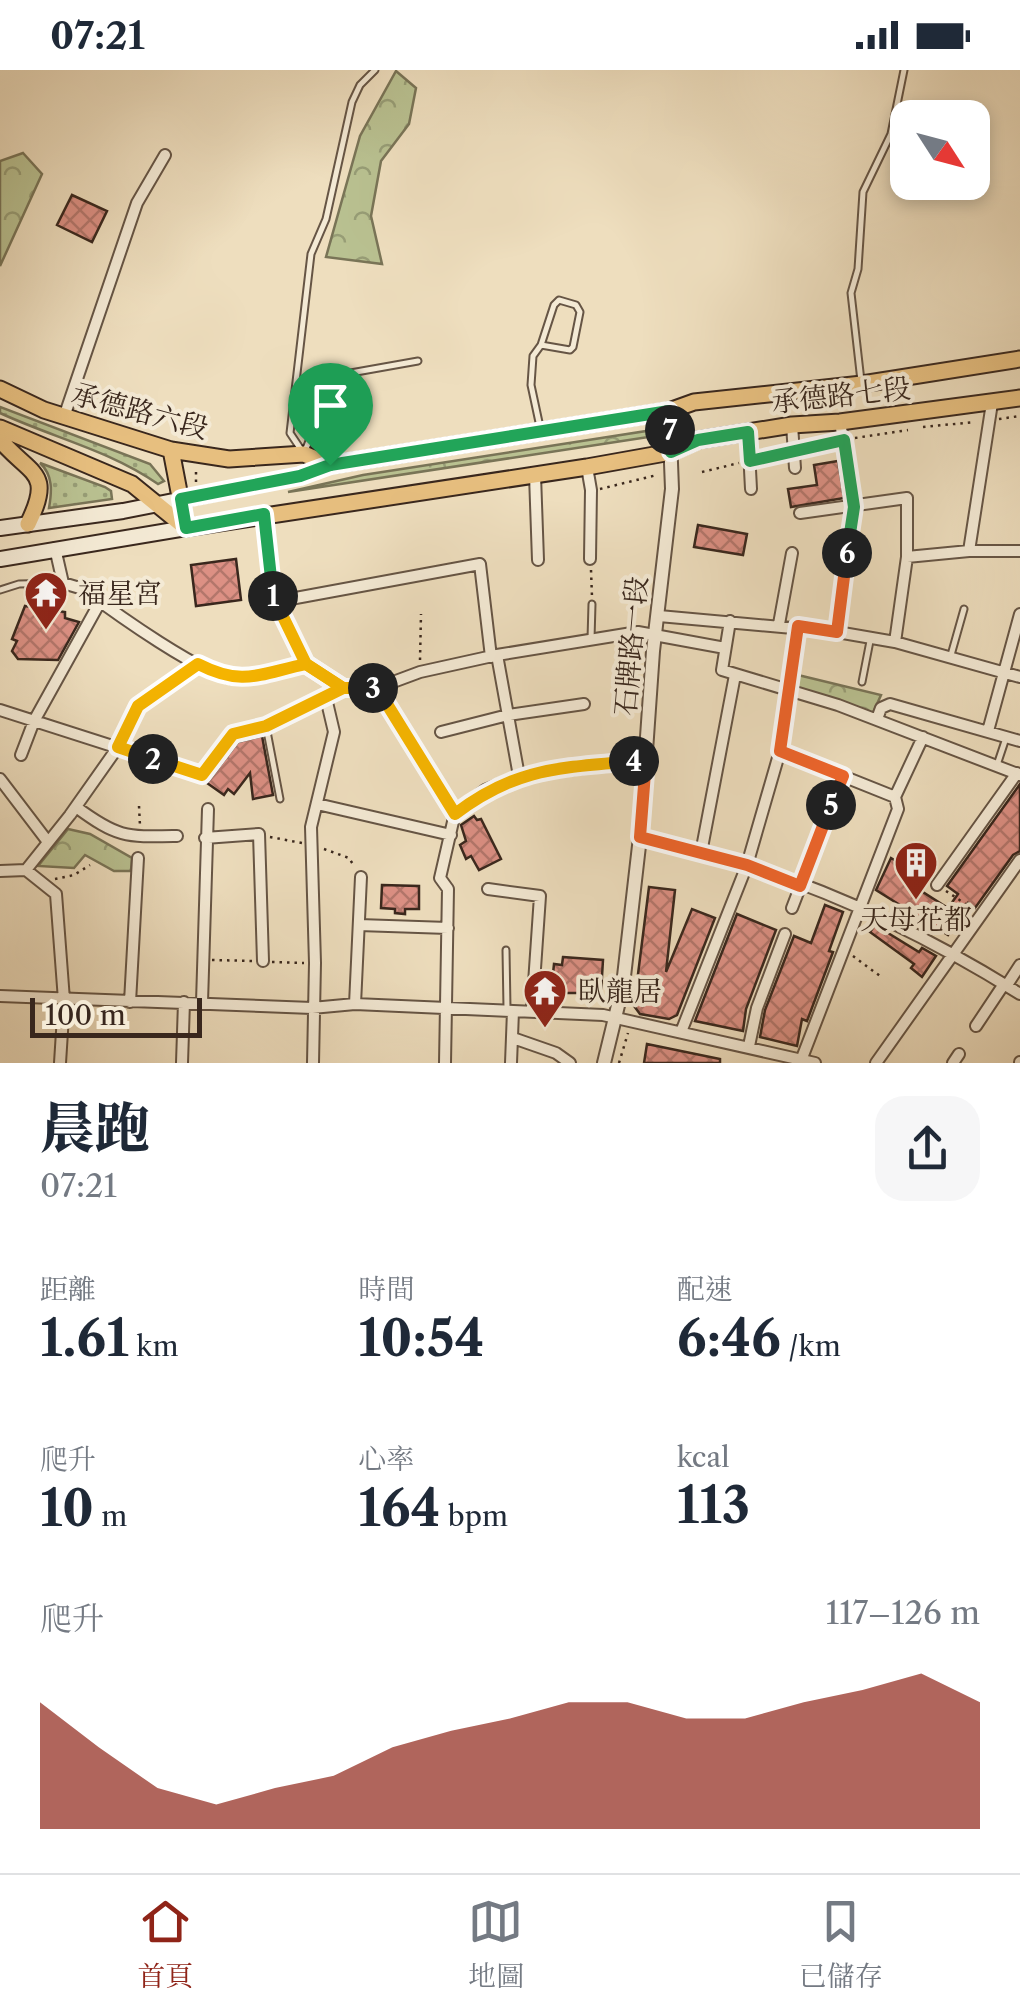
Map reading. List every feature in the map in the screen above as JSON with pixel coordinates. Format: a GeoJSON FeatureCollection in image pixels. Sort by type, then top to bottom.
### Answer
{"type":"FeatureCollection","features":[{"type":"Feature","properties":{"kind":"main road","name":"承德路七段"},"geometry":{"type":"LineString","coordinates":[[330,465],[669,411],[694,402],[862,384],[1020,359]]}},
{"type":"Feature","properties":{"kind":"main road","name":"承德路六段"},"geometry":{"type":"LineString","coordinates":[[0,389],[64,417],[171,450],[229,459],[304,454],[330,465]]}},
{"type":"Feature","properties":{"kind":"main road","name":"承德路七段"},"geometry":{"type":"LineString","coordinates":[[186,528],[588,467],[671,452],[698,440],[792,424],[994,411],[1020,398]]}},
{"type":"Feature","properties":{"kind":"main road"},"geometry":{"type":"LineString","coordinates":[[0,428],[132,484],[186,528]]}},
{"type":"Feature","properties":{"kind":"main road"},"geometry":{"type":"LineString","coordinates":[[0,440],[39,477],[42,488],[28,524]]}},
{"type":"Feature","properties":{"kind":"main road"},"geometry":{"type":"LineString","coordinates":[[171,450],[186,528]]}},
{"type":"Feature","properties":{"kind":"main road"},"geometry":{"type":"LineString","coordinates":[[0,528],[181,499],[300,476],[330,465]]}},
{"type":"Feature","properties":{"kind":"main road"},"geometry":{"type":"LineString","coordinates":[[0,559],[186,528]]}},
{"type":"Feature","properties":{"kind":"street"},"geometry":{"type":"LineString","coordinates":[[64,417],[137,202],[165,156]]}},
{"type":"Feature","properties":{"kind":"street","name":"石牌路一段"},"geometry":{"type":"LineString","coordinates":[[604,1063],[624,984],[640,837],[655,633],[672,489],[669,411]]}},
{"type":"Feature","properties":{"kind":"street"},"geometry":{"type":"LineString","coordinates":[[970,551],[994,411]]}},
{"type":"Feature","properties":{"kind":"street"},"geometry":{"type":"LineString","coordinates":[[837,632],[854,507],[840,422]]}},
{"type":"Feature","properties":{"kind":"street"},"geometry":{"type":"LineString","coordinates":[[792,424],[795,468]]}},
{"type":"Feature","properties":{"kind":"street"},"geometry":{"type":"LineString","coordinates":[[748,432],[751,489]]}},
{"type":"Feature","properties":{"kind":"street"},"geometry":{"type":"LineString","coordinates":[[588,467],[590,559]]}},
{"type":"Feature","properties":{"kind":"street"},"geometry":{"type":"LineString","coordinates":[[535,475],[538,560]]}},
{"type":"Feature","properties":{"kind":"street"},"geometry":{"type":"LineString","coordinates":[[800,514],[908,498],[907,558],[894,642]]}},
{"type":"Feature","properties":{"kind":"street"},"geometry":{"type":"LineString","coordinates":[[264,514],[274,602],[306,664],[343,688]]}},
{"type":"Feature","properties":{"kind":"street"},"geometry":{"type":"LineString","coordinates":[[55,548],[63,583],[83,589],[219,675],[238,680],[306,664]]}},
{"type":"Feature","properties":{"kind":"street"},"geometry":{"type":"LineString","coordinates":[[907,558],[970,551],[1020,551]]}},
{"type":"Feature","properties":{"kind":"street"},"geometry":{"type":"LineString","coordinates":[[779,624],[792,554]]}},
{"type":"Feature","properties":{"kind":"street"},"geometry":{"type":"LineString","coordinates":[[274,602],[480,564],[518,776]]}},
{"type":"Feature","properties":{"kind":"street"},"geometry":{"type":"LineString","coordinates":[[21,755],[34,721],[100,602]]}},
{"type":"Feature","properties":{"kind":"street"},"geometry":{"type":"LineString","coordinates":[[988,731],[1020,614]]}},
{"type":"Feature","properties":{"kind":"street"},"geometry":{"type":"LineString","coordinates":[[659,616],[837,632],[894,642],[1020,677]]}},
{"type":"Feature","properties":{"kind":"street"},"geometry":{"type":"LineString","coordinates":[[730,621],[722,670],[876,719],[1018,774],[937,885]]}},
{"type":"Feature","properties":{"kind":"street"},"geometry":{"type":"LineString","coordinates":[[681,1032],[747,865],[780,751],[798,626]]}},
{"type":"Feature","properties":{"kind":"street"},"geometry":{"type":"LineString","coordinates":[[0,710],[202,775],[233,734],[266,726],[343,688],[377,688],[420,672],[494,656],[638,632],[725,648]]}},
{"type":"Feature","properties":{"kind":"street"},"geometry":{"type":"LineString","coordinates":[[26,870],[118,747],[138,706],[198,664]]}},
{"type":"Feature","properties":{"kind":"street"},"geometry":{"type":"LineString","coordinates":[[701,853],[735,675]]}},
{"type":"Feature","properties":{"kind":"street"},"geometry":{"type":"LineString","coordinates":[[377,688],[455,814]]}},
{"type":"Feature","properties":{"kind":"street"},"geometry":{"type":"LineString","coordinates":[[313,1063],[311,827],[334,732],[326,698]]}},
{"type":"Feature","properties":{"kind":"street"},"geometry":{"type":"LineString","coordinates":[[441,732],[584,704]]}},
{"type":"Feature","properties":{"kind":"street"},"geometry":{"type":"LineString","coordinates":[[876,719],[881,708],[890,704],[1020,741]]}},
{"type":"Feature","properties":{"kind":"street"},"geometry":{"type":"LineString","coordinates":[[802,1058],[898,809],[895,797],[923,737]]}},
{"type":"Feature","properties":{"kind":"street"},"geometry":{"type":"LineString","coordinates":[[780,751],[895,797]]}},
{"type":"Feature","properties":{"kind":"street"},"geometry":{"type":"LineString","coordinates":[[445,1063],[448,888],[440,878],[455,814],[486,790],[518,776],[646,760]]}},
{"type":"Feature","properties":{"kind":"street"},"geometry":{"type":"LineString","coordinates":[[792,908],[843,776]]}},
{"type":"Feature","properties":{"kind":"street"},"geometry":{"type":"LineString","coordinates":[[0,779],[48,842]]}},
{"type":"Feature","properties":{"kind":"street"},"geometry":{"type":"LineString","coordinates":[[316,804],[451,835]]}},
{"type":"Feature","properties":{"kind":"street"},"geometry":{"type":"LineString","coordinates":[[76,807],[103,827],[124,836],[177,836]]}},
{"type":"Feature","properties":{"kind":"street"},"geometry":{"type":"LineString","coordinates":[[202,1002],[208,810]]}},
{"type":"Feature","properties":{"kind":"street"},"geometry":{"type":"LineString","coordinates":[[205,838],[259,834],[262,961]]}},
{"type":"Feature","properties":{"kind":"street"},"geometry":{"type":"LineString","coordinates":[[640,837],[747,865],[858,908],[954,953],[1020,994]]}},
{"type":"Feature","properties":{"kind":"street"},"geometry":{"type":"LineString","coordinates":[[130,1002],[138,858]]}},
{"type":"Feature","properties":{"kind":"street"},"geometry":{"type":"LineString","coordinates":[[876,1063],[1020,860]]}},
{"type":"Feature","properties":{"kind":"street"},"geometry":{"type":"LineString","coordinates":[[0,871],[26,870],[56,894],[64,1000],[60,1063]]}},
{"type":"Feature","properties":{"kind":"street"},"geometry":{"type":"LineString","coordinates":[[356,1004],[361,876]]}},
{"type":"Feature","properties":{"kind":"street"},"geometry":{"type":"LineString","coordinates":[[488,889],[540,896],[532,1012]]}},
{"type":"Feature","properties":{"kind":"street"},"geometry":{"type":"LineString","coordinates":[[359,925],[448,928]]}},
{"type":"Feature","properties":{"kind":"street"},"geometry":{"type":"LineString","coordinates":[[748,1046],[757,1008],[785,934]]}},
{"type":"Feature","properties":{"kind":"street"},"geometry":{"type":"LineString","coordinates":[[976,1026],[1020,965]]}},
{"type":"Feature","properties":{"kind":"street"},"geometry":{"type":"LineString","coordinates":[[0,996],[312,1008],[356,1004],[447,1007],[616,1018],[815,1063]]}},
{"type":"Feature","properties":{"kind":"street"},"geometry":{"type":"LineString","coordinates":[[182,1063],[184,1002]]}},
{"type":"Feature","properties":{"kind":"street"},"geometry":{"type":"LineString","coordinates":[[510,1011],[512,1063]]}},
{"type":"Feature","properties":{"kind":"street"},"geometry":{"type":"LineString","coordinates":[[512,1038],[570,1063]]}},
{"type":"Feature","properties":{"kind":"lane"},"geometry":{"type":"LineString","coordinates":[[304,454],[290,433],[311,254],[326,219],[352,102],[375,70]]}},
{"type":"Feature","properties":{"kind":"lane"},"geometry":{"type":"LineString","coordinates":[[862,384],[851,293],[858,268],[864,192],[891,134],[904,70]]}},
{"type":"Feature","properties":{"kind":"lane"},"geometry":{"type":"LineString","coordinates":[[541,431],[532,385],[532,356],[542,345],[557,301],[564,300],[579,308],[570,350],[542,345]]}},
{"type":"Feature","properties":{"kind":"lane"},"geometry":{"type":"LineString","coordinates":[[304,454],[312,431],[315,400],[328,377],[418,361]]}},
{"type":"Feature","properties":{"kind":"lane"},"geometry":{"type":"LineString","coordinates":[[0,590],[19,584],[63,583]]}},
{"type":"Feature","properties":{"kind":"lane"},"geometry":{"type":"LineString","coordinates":[[591,642],[592,604]]}},
{"type":"Feature","properties":{"kind":"lane"},"geometry":{"type":"LineString","coordinates":[[950,658],[964,609]]}},
{"type":"Feature","properties":{"kind":"lane"},"geometry":{"type":"LineString","coordinates":[[862,682],[871,638]]}},
{"type":"Feature","properties":{"kind":"lane"},"geometry":{"type":"LineString","coordinates":[[266,726],[280,799]]}},
{"type":"Feature","properties":{"kind":"lane"},"geometry":{"type":"LineString","coordinates":[[997,765],[1007,735]]}},
{"type":"Feature","properties":{"kind":"lane"},"geometry":{"type":"LineString","coordinates":[[506,950],[510,1011]]}},
{"type":"Feature","properties":{"kind":"path"},"geometry":{"type":"LineString","coordinates":[[994,411],[1020,416]]}},
{"type":"Feature","properties":{"kind":"path"},"geometry":{"type":"LineString","coordinates":[[924,427],[975,422]]}},
{"type":"Feature","properties":{"kind":"path"},"geometry":{"type":"LineString","coordinates":[[702,472],[908,430]]}},
{"type":"Feature","properties":{"kind":"path"},"geometry":{"type":"LineString","coordinates":[[196,469],[196,482]]}},
{"type":"Feature","properties":{"kind":"path"},"geometry":{"type":"LineString","coordinates":[[598,490],[658,476]]}},
{"type":"Feature","properties":{"kind":"path"},"geometry":{"type":"LineString","coordinates":[[590,559],[592,604]]}},
{"type":"Feature","properties":{"kind":"path"},"geometry":{"type":"LineString","coordinates":[[420,614],[420,672]]}},
{"type":"Feature","properties":{"kind":"path"},"geometry":{"type":"LineString","coordinates":[[139,806],[140,837]]}},
{"type":"Feature","properties":{"kind":"path"},"geometry":{"type":"LineString","coordinates":[[44,881],[74,875],[90,865]]}},
{"type":"Feature","properties":{"kind":"path"},"geometry":{"type":"LineString","coordinates":[[937,885],[981,915]]}},
{"type":"Feature","properties":{"kind":"path"},"geometry":{"type":"LineString","coordinates":[[843,949],[880,976]]}},
{"type":"Feature","properties":{"kind":"path"},"geometry":{"type":"LineString","coordinates":[[618,1063],[628,1033]]}},
{"type":"Feature","properties":{"kind":"green space"},"geometry":{"type":"Polygon","coordinates":[[[396,71],[416,88],[409,124],[381,161],[371,216],[382,264],[326,257],[360,136],[396,71]]]}},
{"type":"Feature","properties":{"kind":"green space"},"geometry":{"type":"Polygon","coordinates":[[[23,153],[42,174],[0,266],[0,161],[23,153]]]}},
{"type":"Feature","properties":{"kind":"green space"},"geometry":{"type":"Polygon","coordinates":[[[0,407],[150,464],[164,481],[158,484],[101,453],[0,413],[0,407]]]}},
{"type":"Feature","properties":{"kind":"green space"},"geometry":{"type":"Polygon","coordinates":[[[653,430],[655,436],[288,492],[363,475],[653,430]]]}},
{"type":"Feature","properties":{"kind":"green space"},"geometry":{"type":"Polygon","coordinates":[[[40,463],[105,487],[111,491],[112,499],[49,508],[50,484],[40,463]]]}},
{"type":"Feature","properties":{"kind":"green space"},"geometry":{"type":"Polygon","coordinates":[[[798,675],[881,695],[873,713],[796,687],[798,675]]]}},
{"type":"Feature","properties":{"kind":"green space"},"geometry":{"type":"Polygon","coordinates":[[[68,829],[90,834],[132,858],[131,871],[114,871],[85,855],[74,868],[38,866],[68,829]]]}},
{"type":"Feature","properties":{"kind":"building"},"geometry":{"type":"Polygon","coordinates":[[[72,195],[107,211],[92,242],[57,225],[72,195]]]}},
{"type":"Feature","properties":{"kind":"building"},"geometry":{"type":"Polygon","coordinates":[[[838,461],[844,498],[791,507],[788,489],[817,485],[814,465],[838,461]]]}},
{"type":"Feature","properties":{"kind":"building"},"geometry":{"type":"Polygon","coordinates":[[[698,525],[747,534],[743,555],[694,547],[698,525]]]}},
{"type":"Feature","properties":{"kind":"building"},"geometry":{"type":"Polygon","coordinates":[[[236,559],[241,600],[196,606],[191,565],[236,559]]]}},
{"type":"Feature","properties":{"kind":"building","name":"福星宮"},"geometry":{"type":"Polygon","coordinates":[[[25,606],[65,612],[65,618],[79,622],[58,660],[18,659],[12,651],[17,641],[12,639],[25,606]]]}},
{"type":"Feature","properties":{"kind":"building"},"geometry":{"type":"Polygon","coordinates":[[[262,736],[273,795],[253,799],[250,773],[234,794],[228,789],[224,795],[207,783],[238,742],[262,736]]]}},
{"type":"Feature","properties":{"kind":"building"},"geometry":{"type":"Polygon","coordinates":[[[1020,784],[1020,851],[1013,855],[975,908],[968,903],[948,935],[876,890],[891,858],[910,870],[904,880],[948,908],[958,894],[947,886],[1020,784]]]}},
{"type":"Feature","properties":{"kind":"building"},"geometry":{"type":"Polygon","coordinates":[[[474,816],[481,819],[501,859],[479,870],[471,856],[466,859],[460,845],[466,841],[461,825],[474,816]]]}},
{"type":"Feature","properties":{"kind":"building"},"geometry":{"type":"Polygon","coordinates":[[[382,885],[419,886],[419,909],[405,909],[405,914],[381,908],[382,885]]]}},
{"type":"Feature","properties":{"kind":"building"},"geometry":{"type":"Polygon","coordinates":[[[649,887],[675,890],[666,972],[692,909],[715,918],[677,1015],[669,1019],[640,1014],[634,1006],[649,887]]]}},
{"type":"Feature","properties":{"kind":"building"},"geometry":{"type":"Polygon","coordinates":[[[825,905],[843,912],[829,951],[833,952],[807,1021],[802,1019],[797,1046],[760,1037],[765,1010],[794,936],[811,943],[825,905]]]}},
{"type":"Feature","properties":{"kind":"building"},"geometry":{"type":"Polygon","coordinates":[[[737,914],[776,930],[746,1009],[743,1031],[695,1021],[737,914]]]}},
{"type":"Feature","properties":{"kind":"building","name":"天母花都"},"geometry":{"type":"Polygon","coordinates":[[[875,925],[919,952],[922,948],[936,956],[922,977],[911,968],[914,964],[870,932],[875,925]]]}},
{"type":"Feature","properties":{"kind":"building"},"geometry":{"type":"Polygon","coordinates":[[[563,957],[603,960],[601,993],[551,993],[554,964],[562,965],[563,957]]]}},
{"type":"Feature","properties":{"kind":"building"},"geometry":{"type":"Polygon","coordinates":[[[647,1044],[720,1059],[720,1063],[644,1063],[647,1044]]]}},
{"type":"Feature","properties":{"kind":"place","name":"福星宮"},"geometry":{"type":"Point","coordinates":[46,631]}},
{"type":"Feature","properties":{"kind":"place","name":"天母花都"},"geometry":{"type":"Point","coordinates":[916,901]}},
{"type":"Feature","properties":{"kind":"place","name":"臥龍居"},"geometry":{"type":"Point","coordinates":[545,1029]}},
{"type":"Feature","properties":{"kind":"route"},"geometry":{"type":"LineString","coordinates":[[330,465],[300,476],[181,499],[186,528],[264,514],[274,602],[306,664],[343,688],[266,726],[233,734],[202,775],[118,747],[138,706],[198,664],[238,680],[306,664],[343,688],[377,688],[455,814],[486,790],[518,776],[646,760],[640,837],[747,865],[800,886],[843,776],[780,751],[798,626],[837,632],[854,507],[844,440],[750,461],[748,432],[698,440],[671,452],[669,411],[330,465]]}}]}
